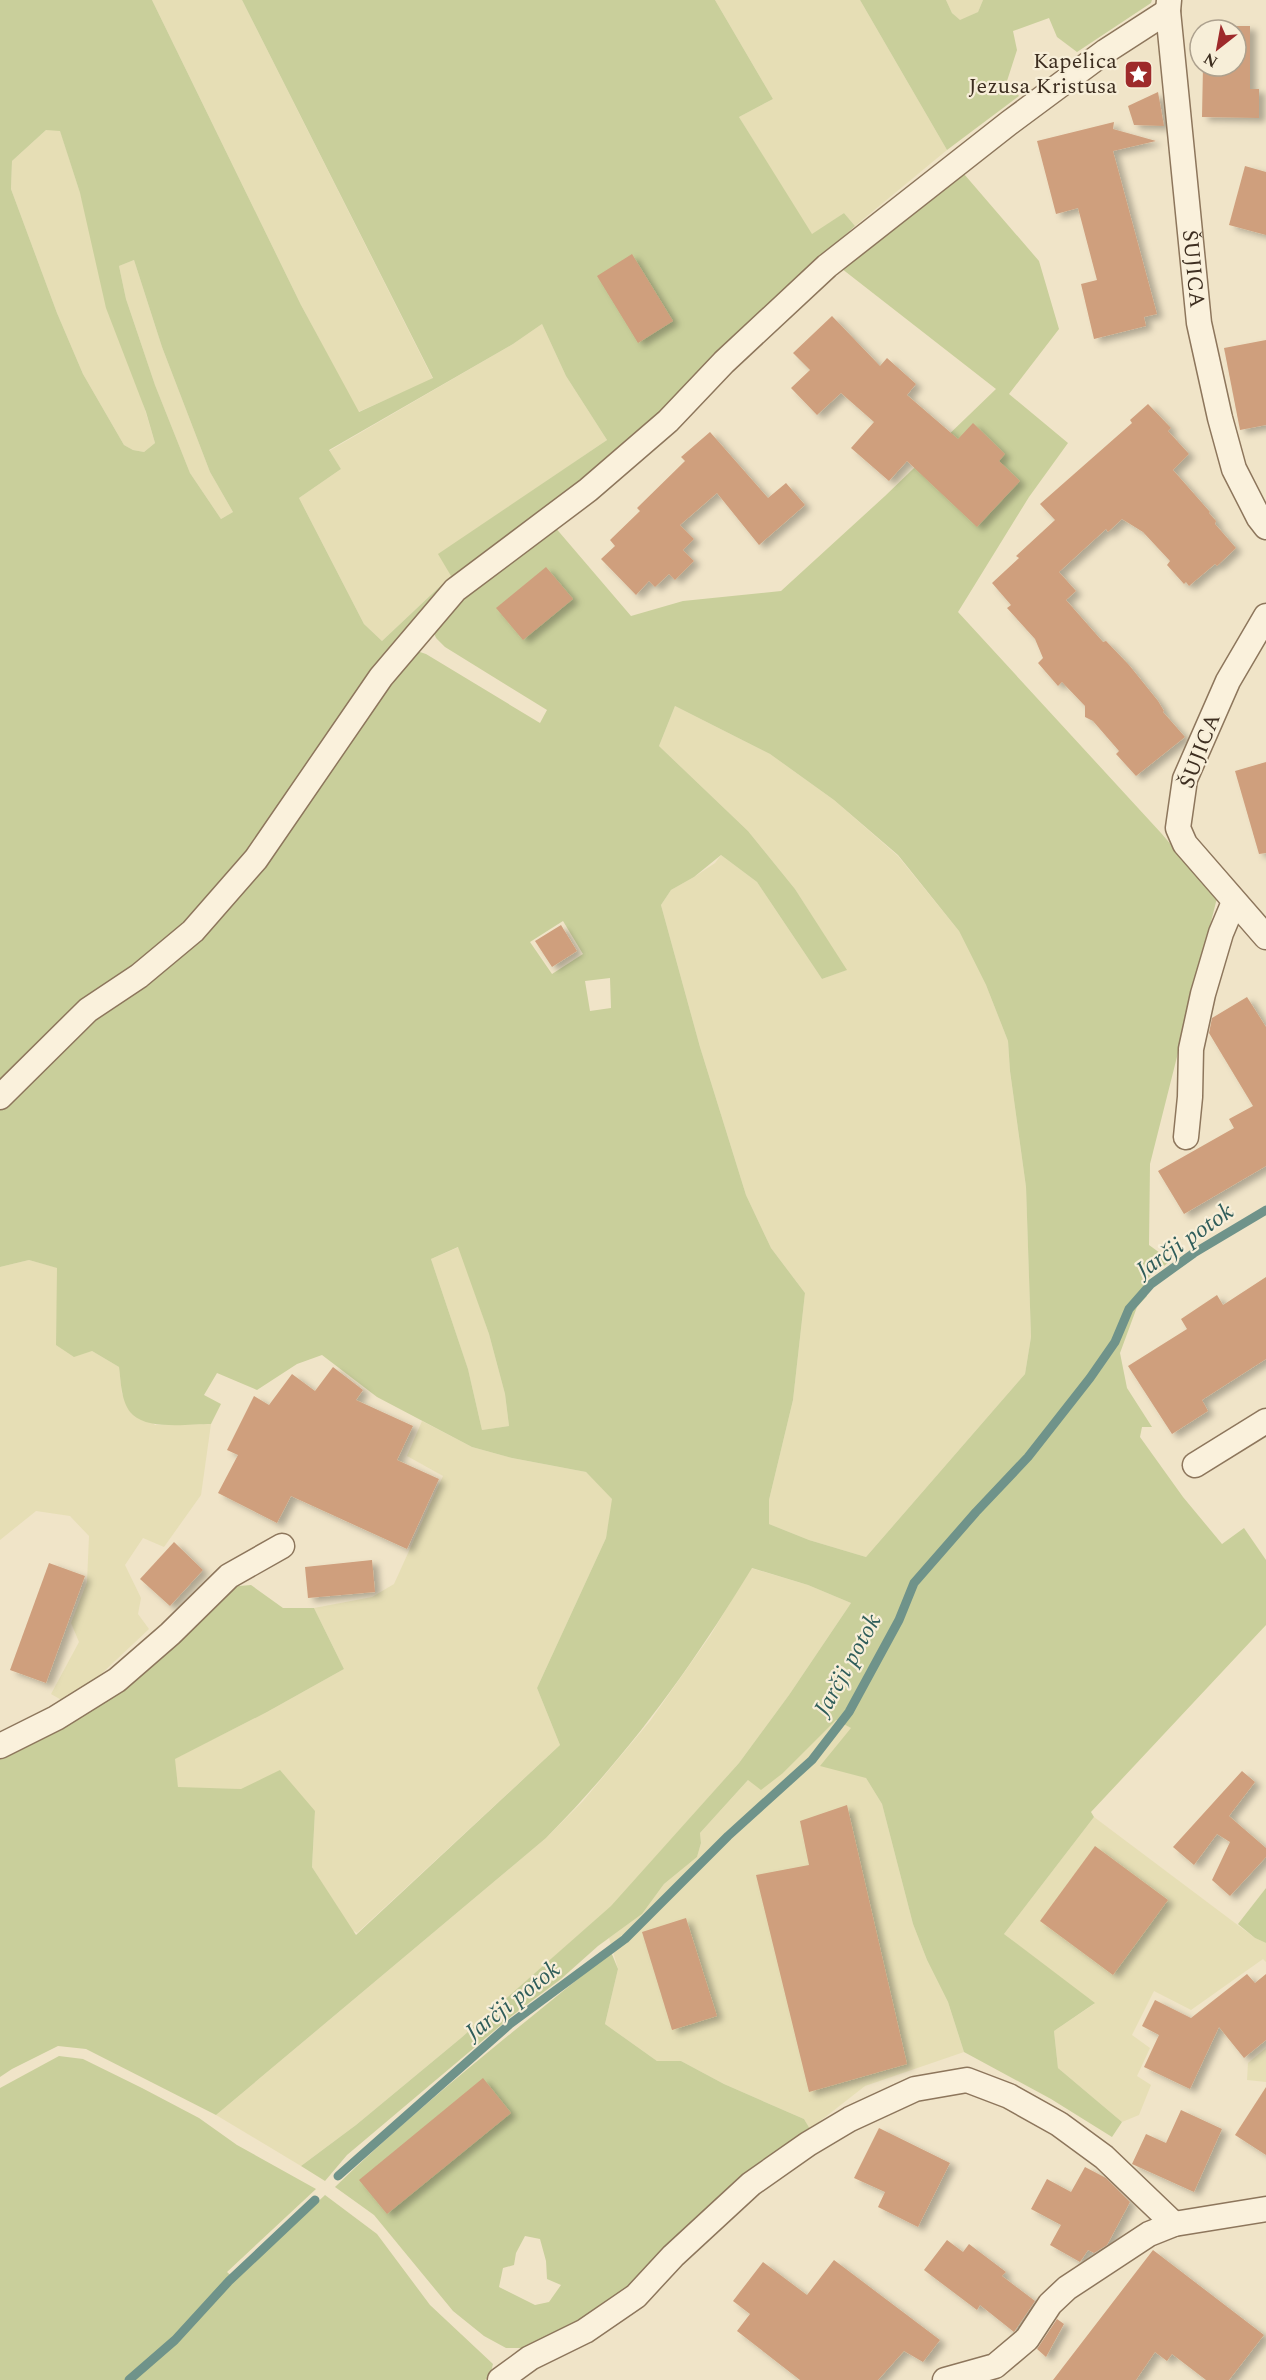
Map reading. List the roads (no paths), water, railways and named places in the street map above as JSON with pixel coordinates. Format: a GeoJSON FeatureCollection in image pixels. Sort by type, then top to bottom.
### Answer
{"type":"FeatureCollection","features":[{"type":"Feature","properties":{"kind":"street","name":"ŠUJICA"},"geometry":{"type":"LineString","coordinates":[[1168,6],[1199,323],[1234,469],[1266,527]]}},
{"type":"Feature","properties":{"kind":"street"},"geometry":{"type":"LineString","coordinates":[[0,1097],[88,1010],[139,976],[193,931],[256,859],[381,677],[454,590],[588,490],[668,421],[724,362],[827,266],[1018,116],[1168,6]]}},
{"type":"Feature","properties":{"kind":"street","name":"ŠUJICA"},"geometry":{"type":"LineString","coordinates":[[1266,616],[1228,681],[1185,779],[1178,828],[1185,844],[1266,937]]}},
{"type":"Feature","properties":{"kind":"street"},"geometry":{"type":"LineString","coordinates":[[1186,1137],[1194,1038],[1203,994],[1221,933],[1234,902]]}},
{"type":"Feature","properties":{"kind":"street"},"geometry":{"type":"LineString","coordinates":[[1195,1465],[1266,1422]]}},
{"type":"Feature","properties":{"kind":"street"},"geometry":{"type":"LineString","coordinates":[[0,1746],[56,1718],[117,1680],[170,1634],[229,1576],[282,1546]]}},
{"type":"Feature","properties":{"kind":"street"},"geometry":{"type":"LineString","coordinates":[[500,2380],[530,2358],[585,2331],[636,2296],[672,2256],[751,2184],[808,2144],[850,2119],[915,2089],[967,2080],[1009,2096],[1059,2124],[1104,2157],[1174,2224]]}},
{"type":"Feature","properties":{"kind":"street"},"geometry":{"type":"LineString","coordinates":[[945,2380],[995,2366],[1027,2339],[1050,2304],[1067,2288],[1140,2239],[1174,2224],[1266,2209]]}},
{"type":"Feature","properties":{"kind":"waterway","name":"Jarčji potok"},"geometry":{"type":"LineString","coordinates":[[338,2176],[510,2024],[625,1939],[728,1836],[812,1760],[849,1712],[899,1620],[914,1583],[1028,1457],[1090,1378],[1115,1342],[1129,1309],[1151,1284],[1194,1253],[1266,1210]]}},
{"type":"Feature","properties":{"kind":"waterway","name":"Jarčji potok"},"geometry":{"type":"LineString","coordinates":[[129,2380],[175,2340],[229,2281],[315,2200]]}},
{"type":"Feature","properties":{"kind":"place","name":"Kapelica Jezusa Kristusa"},"geometry":{"type":"Point","coordinates":[1138,74]}}]}
